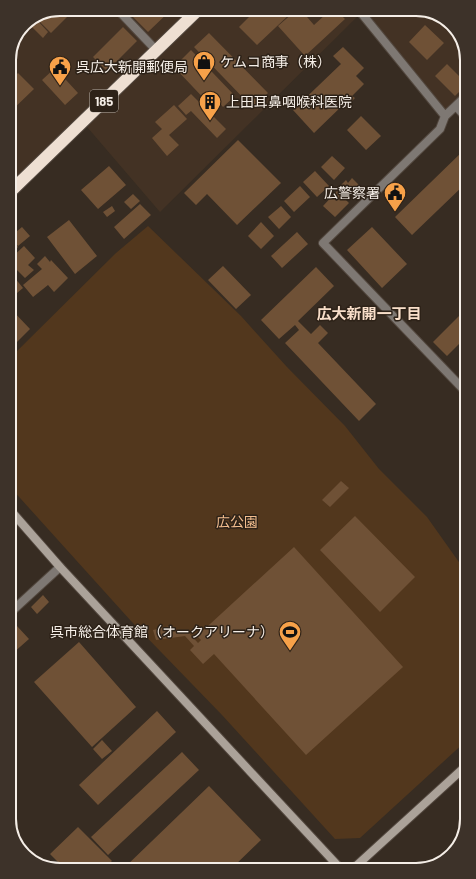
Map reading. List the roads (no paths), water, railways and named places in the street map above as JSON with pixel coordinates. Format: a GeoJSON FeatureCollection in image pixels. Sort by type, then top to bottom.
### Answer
{"type":"FeatureCollection","features":[{"type":"Feature","properties":{"kind":"highway","name":"185"},"geometry":{"type":"LineString","coordinates":[[16,186],[192,16]]}},
{"type":"Feature","properties":{"kind":"street"},"geometry":{"type":"LineString","coordinates":[[124,16],[156,50]]}},
{"type":"Feature","properties":{"kind":"street"},"geometry":{"type":"LineString","coordinates":[[364,16],[445,116]]}},
{"type":"Feature","properties":{"kind":"street"},"geometry":{"type":"LineString","coordinates":[[460,102],[445,116],[440,129],[323,243],[460,386]]}},
{"type":"Feature","properties":{"kind":"street"},"geometry":{"type":"LineString","coordinates":[[456,106],[460,111]]}},
{"type":"Feature","properties":{"kind":"street"},"geometry":{"type":"LineString","coordinates":[[16,517],[60,567],[334,863]]}},
{"type":"Feature","properties":{"kind":"street"},"geometry":{"type":"LineString","coordinates":[[16,608],[60,567]]}},
{"type":"Feature","properties":{"kind":"street"},"geometry":{"type":"LineString","coordinates":[[359,863],[460,771]]}},
{"type":"Feature","properties":{"kind":"place","name":"ケムコ商事（株）"},"geometry":{"type":"Point","coordinates":[204,82]}},
{"type":"Feature","properties":{"kind":"place","name":"呉広大新開郵便局"},"geometry":{"type":"Point","coordinates":[60,86]}},
{"type":"Feature","properties":{"kind":"place","name":"上田耳鼻咽喉科医院"},"geometry":{"type":"Point","coordinates":[210,122]}},
{"type":"Feature","properties":{"kind":"place","name":"広警察署"},"geometry":{"type":"Point","coordinates":[395,212]}},
{"type":"Feature","properties":{"kind":"place","name":"呉市総合体育館（オークアリーナ）"},"geometry":{"type":"Point","coordinates":[290,652]}},
{"type":"Feature","properties":{"kind":"district","name":"広大新開一丁目"},"geometry":{"type":"Point","coordinates":[369,314]}},
{"type":"Feature","properties":{"kind":"park label","name":"広公園"},"geometry":{"type":"Point","coordinates":[237,522]}}]}
